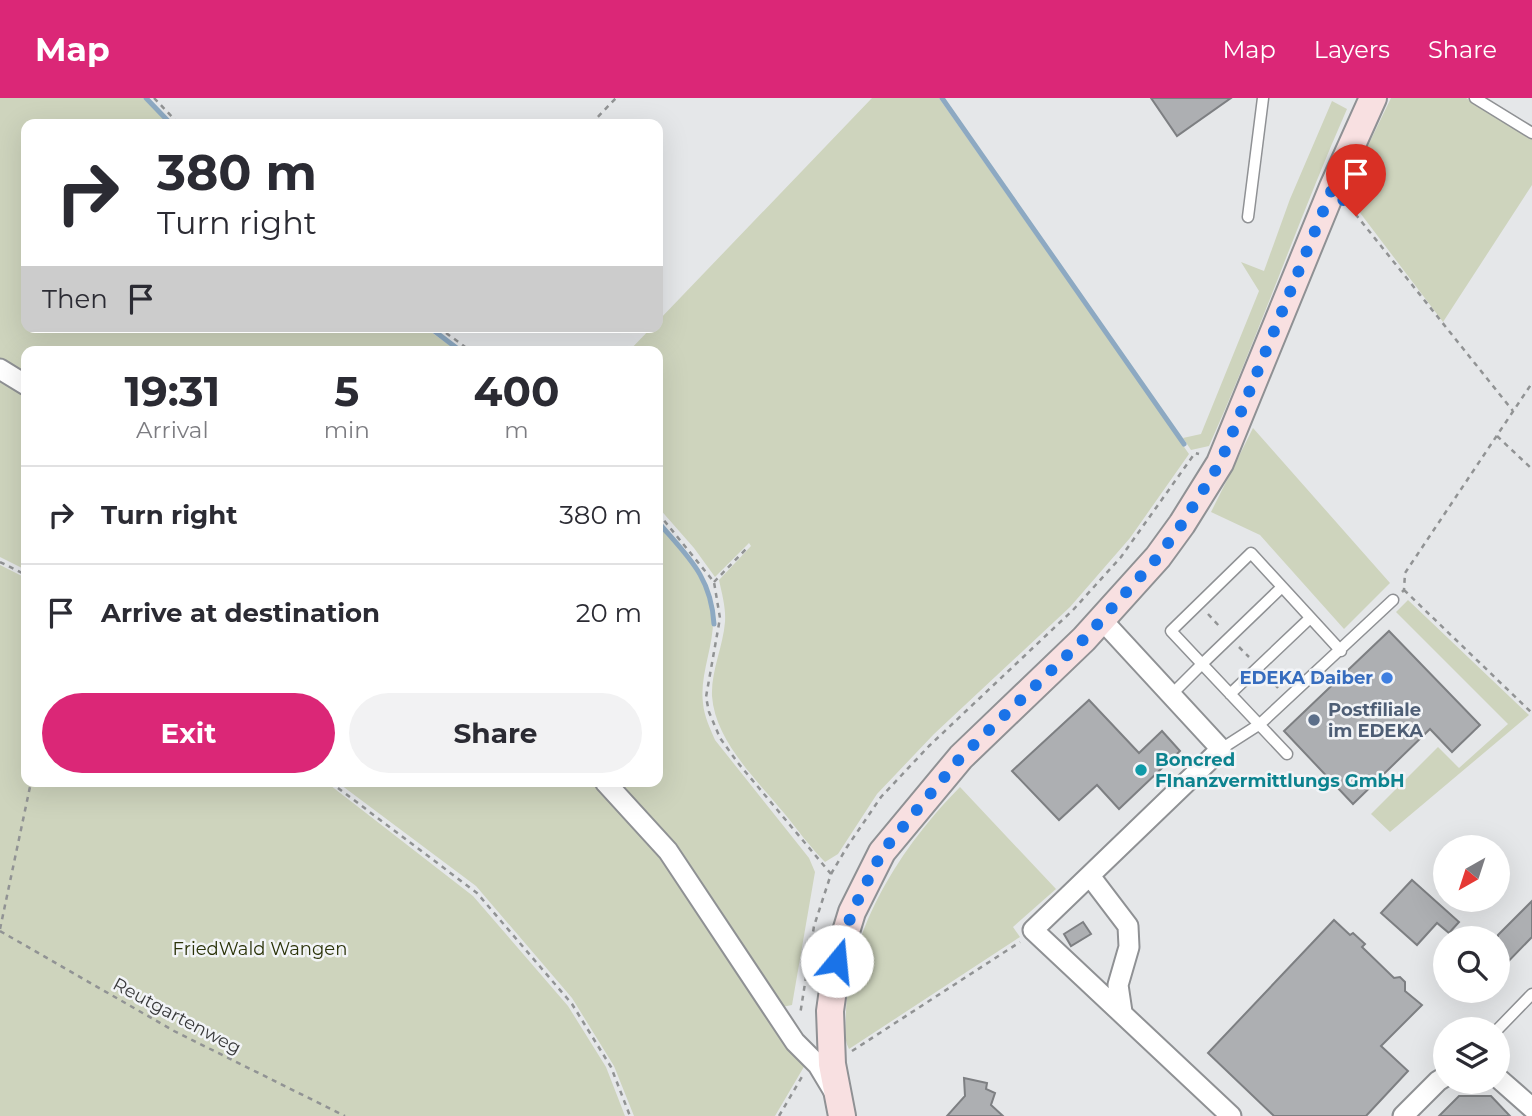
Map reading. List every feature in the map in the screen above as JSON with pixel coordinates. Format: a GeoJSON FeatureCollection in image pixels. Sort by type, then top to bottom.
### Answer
{"type":"FeatureCollection","features":[{"type":"Feature","properties":{"kind":"street"},"geometry":{"type":"LineString","coordinates":[[839,1107],[822,1062],[837,961],[852,912],[882,852],[961,757],[1102,620],[1158,557],[1182,524],[1220,463],[1366,102]]}},
{"type":"Feature","properties":{"kind":"street"},"geometry":{"type":"LineString","coordinates":[[0,369],[21,382]]}},
{"type":"Feature","properties":{"kind":"street"},"geometry":{"type":"LineString","coordinates":[[1102,620],[1221,749],[1033,930],[1231,1116]]}},
{"type":"Feature","properties":{"kind":"street"},"geometry":{"type":"LineString","coordinates":[[610,787],[668,851],[795,1042],[822,1062]]}},
{"type":"Feature","properties":{"kind":"street"},"geometry":{"type":"LineString","coordinates":[[1090,876],[1128,926],[1129,947],[1118,985],[1122,1012]]}},
{"type":"Feature","properties":{"kind":"street"},"geometry":{"type":"LineString","coordinates":[[1403,1116],[1433,1086]]}},
{"type":"Feature","properties":{"kind":"street"},"geometry":{"type":"LineString","coordinates":[[1510,1089],[1532,1108]]}},
{"type":"Feature","properties":{"kind":"lane"},"geometry":{"type":"LineString","coordinates":[[1248,217],[1263,98]]}},
{"type":"Feature","properties":{"kind":"lane"},"geometry":{"type":"LineString","coordinates":[[1475,98],[1532,132]]}},
{"type":"Feature","properties":{"kind":"lane"},"geometry":{"type":"LineString","coordinates":[[1287,754],[1171,631],[1251,552],[1340,651]]}},
{"type":"Feature","properties":{"kind":"lane"},"geometry":{"type":"LineString","coordinates":[[1172,694],[1282,587]]}},
{"type":"Feature","properties":{"kind":"lane"},"geometry":{"type":"LineString","coordinates":[[1221,749],[1260,724],[1393,600]]}},
{"type":"Feature","properties":{"kind":"lane"},"geometry":{"type":"LineString","coordinates":[[1230,694],[1310,618]]}},
{"type":"Feature","properties":{"kind":"lane"},"geometry":{"type":"LineString","coordinates":[[1510,1017],[1532,995]]}},
{"type":"Feature","properties":{"kind":"path"},"geometry":{"type":"LineString","coordinates":[[154,98],[174,119]]}},
{"type":"Feature","properties":{"kind":"path"},"geometry":{"type":"LineString","coordinates":[[596,119],[616,98]]}},
{"type":"Feature","properties":{"kind":"path"},"geometry":{"type":"LineString","coordinates":[[1333,187],[1513,411]]}},
{"type":"Feature","properties":{"kind":"path"},"geometry":{"type":"LineString","coordinates":[[446,333],[464,346]]}},
{"type":"Feature","properties":{"kind":"path"},"geometry":{"type":"LineString","coordinates":[[1532,383],[1405,573],[1404,590],[1532,713]]}},
{"type":"Feature","properties":{"kind":"path"},"geometry":{"type":"LineString","coordinates":[[1497,436],[1532,469]]}},
{"type":"Feature","properties":{"kind":"path"},"geometry":{"type":"LineString","coordinates":[[795,1042],[814,926],[831,874],[881,797],[929,746],[1056,627],[1121,557],[1195,453],[1209,456],[1220,463]]}},
{"type":"Feature","properties":{"kind":"path"},"geometry":{"type":"LineString","coordinates":[[663,519],[714,582],[720,618],[706,697],[720,738],[831,874]]}},
{"type":"Feature","properties":{"kind":"path"},"geometry":{"type":"LineString","coordinates":[[714,582],[748,547]]}},
{"type":"Feature","properties":{"kind":"path"},"geometry":{"type":"LineString","coordinates":[[0,562],[21,572]]}},
{"type":"Feature","properties":{"kind":"path"},"geometry":{"type":"LineString","coordinates":[[1199,604],[1288,699]]}},
{"type":"Feature","properties":{"kind":"path"},"geometry":{"type":"LineString","coordinates":[[1056,627],[1063,633]]}},
{"type":"Feature","properties":{"kind":"path"},"geometry":{"type":"LineString","coordinates":[[0,930],[30,787]]}},
{"type":"Feature","properties":{"kind":"path"},"geometry":{"type":"LineString","coordinates":[[337,787],[477,893],[572,1004],[611,1067],[630,1116]]}},
{"type":"Feature","properties":{"kind":"path","name":"Reutgartenweg"},"geometry":{"type":"LineString","coordinates":[[0,930],[174,1031],[345,1116]]}},
{"type":"Feature","properties":{"kind":"path"},"geometry":{"type":"LineString","coordinates":[[779,1116],[822,1062],[1019,943],[1033,930]]}},
{"type":"Feature","properties":{"kind":"green space"},"geometry":{"type":"Polygon","coordinates":[[[0,98],[143,98],[164,119],[21,119],[21,333],[432,333],[451,346],[21,346],[21,376],[0,363],[0,98]]]}},
{"type":"Feature","properties":{"kind":"green space"},"geometry":{"type":"Polygon","coordinates":[[[872,98],[939,98],[1189,454],[1130,538],[1070,607],[934,734],[877,794],[838,854],[825,862],[739,759],[715,713],[713,677],[725,622],[719,580],[751,546],[749,543],[715,577],[663,513],[663,346],[634,346],[646,333],[663,333],[663,316],[872,98]]]}},
{"type":"Feature","properties":{"kind":"green space"},"geometry":{"type":"Polygon","coordinates":[[[1391,98],[1466,98],[1532,138],[1532,185],[1443,322],[1345,193],[1391,98]]]}},
{"type":"Feature","properties":{"kind":"green space"},"geometry":{"type":"Polygon","coordinates":[[[1332,101],[1347,109],[1245,362],[1209,446],[1191,450],[1183,438],[1201,434],[1259,291],[1241,262],[1264,271],[1290,199],[1332,101]]]}},
{"type":"Feature","properties":{"kind":"green space"},"geometry":{"type":"Polygon","coordinates":[[[0,377],[21,391],[21,568],[0,557],[0,377]]]}},
{"type":"Feature","properties":{"kind":"green space"},"geometry":{"type":"Polygon","coordinates":[[[1253,428],[1390,583],[1344,629],[1260,535],[1211,512],[1253,428]]]}},
{"type":"Feature","properties":{"kind":"green space"},"geometry":{"type":"Polygon","coordinates":[[[663,530],[698,572],[712,606],[713,631],[702,691],[705,713],[715,740],[809,858],[815,872],[792,1005],[782,1007],[617,787],[663,787],[663,530]]]}},
{"type":"Feature","properties":{"kind":"green space","name":"FriedWald Wangen"},"geometry":{"type":"Polygon","coordinates":[[[0,565],[21,576],[21,787],[332,787],[473,896],[568,1006],[606,1067],[625,1116],[0,1116],[0,565]]]}},
{"type":"Feature","properties":{"kind":"green space"},"geometry":{"type":"Polygon","coordinates":[[[1408,600],[1529,715],[1390,832],[1371,814],[1438,747],[1459,768],[1508,724],[1396,612],[1408,600]]]}},
{"type":"Feature","properties":{"kind":"green space"},"geometry":{"type":"Polygon","coordinates":[[[344,787],[600,787],[681,883],[805,1065],[775,1116],[634,1116],[614,1066],[572,998],[476,886],[344,787]]]}},
{"type":"Feature","properties":{"kind":"green space"},"geometry":{"type":"Polygon","coordinates":[[[960,787],[1056,889],[1013,927],[1020,937],[849,1049],[845,1031],[850,980],[868,919],[899,862],[938,810],[960,787]]]}},
{"type":"Feature","properties":{"kind":"building"},"geometry":{"type":"Polygon","coordinates":[[[1151,98],[1231,98],[1177,136],[1151,98]]]}},
{"type":"Feature","properties":{"kind":"building","name":"EDEKA Daiber"},"geometry":{"type":"Polygon","coordinates":[[[1389,631],[1480,725],[1452,752],[1430,729],[1353,804],[1284,731],[1389,631]]]}},
{"type":"Feature","properties":{"kind":"building"},"geometry":{"type":"Polygon","coordinates":[[[1089,700],[1139,753],[1162,731],[1180,751],[1119,809],[1097,785],[1059,820],[1012,771],[1089,700]]]}},
{"type":"Feature","properties":{"kind":"building"},"geometry":{"type":"Polygon","coordinates":[[[1412,880],[1433,899],[1433,912],[1448,912],[1459,922],[1455,926],[1441,926],[1437,923],[1417,945],[1381,913],[1412,880]]]}},
{"type":"Feature","properties":{"kind":"building"},"geometry":{"type":"Polygon","coordinates":[[[1532,901],[1532,937],[1510,960],[1510,926],[1507,926],[1532,901]]]}},
{"type":"Feature","properties":{"kind":"building"},"geometry":{"type":"Polygon","coordinates":[[[1334,920],[1365,944],[1362,947],[1394,978],[1400,977],[1405,982],[1405,991],[1422,1005],[1381,1046],[1408,1071],[1366,1116],[1274,1116],[1208,1053],[1334,920]]]}},
{"type":"Feature","properties":{"kind":"building"},"geometry":{"type":"Polygon","coordinates":[[[1083,922],[1091,934],[1071,946],[1064,934],[1083,922]]]}},
{"type":"Feature","properties":{"kind":"building"},"geometry":{"type":"Polygon","coordinates":[[[964,1078],[987,1083],[986,1089],[995,1093],[991,1105],[1003,1116],[947,1116],[965,1096],[964,1078]]]}},
{"type":"Feature","properties":{"kind":"building"},"geometry":{"type":"Polygon","coordinates":[[[1459,1096],[1491,1096],[1510,1116],[1439,1116],[1459,1096]]]}},
{"type":"Feature","properties":{"kind":"waterway"},"geometry":{"type":"LineString","coordinates":[[146,98],[166,119]]}},
{"type":"Feature","properties":{"kind":"waterway"},"geometry":{"type":"LineString","coordinates":[[942,98],[1184,444]]}},
{"type":"Feature","properties":{"kind":"waterway"},"geometry":{"type":"LineString","coordinates":[[437,333],[454,346]]}},
{"type":"Feature","properties":{"kind":"waterway"},"geometry":{"type":"LineString","coordinates":[[663,528],[703,580],[712,607],[714,624]]}},
{"type":"Feature","properties":{"kind":"place","name":"EDEKA Daiber"},"geometry":{"type":"Point","coordinates":[1387,678]}},
{"type":"Feature","properties":{"kind":"place","name":"Postfiliale im EDEKA"},"geometry":{"type":"Point","coordinates":[1314,720]}},
{"type":"Feature","properties":{"kind":"place","name":"Boncred FInanzvermittlungs GmbH"},"geometry":{"type":"Point","coordinates":[1141,770]}},
{"type":"Feature","properties":{"kind":"route"},"geometry":{"type":"LineString","coordinates":[[837,961],[852,912],[882,852],[961,757],[1084,639],[1158,557],[1182,524],[1220,463],[1333,187],[1356,216]]}}]}
